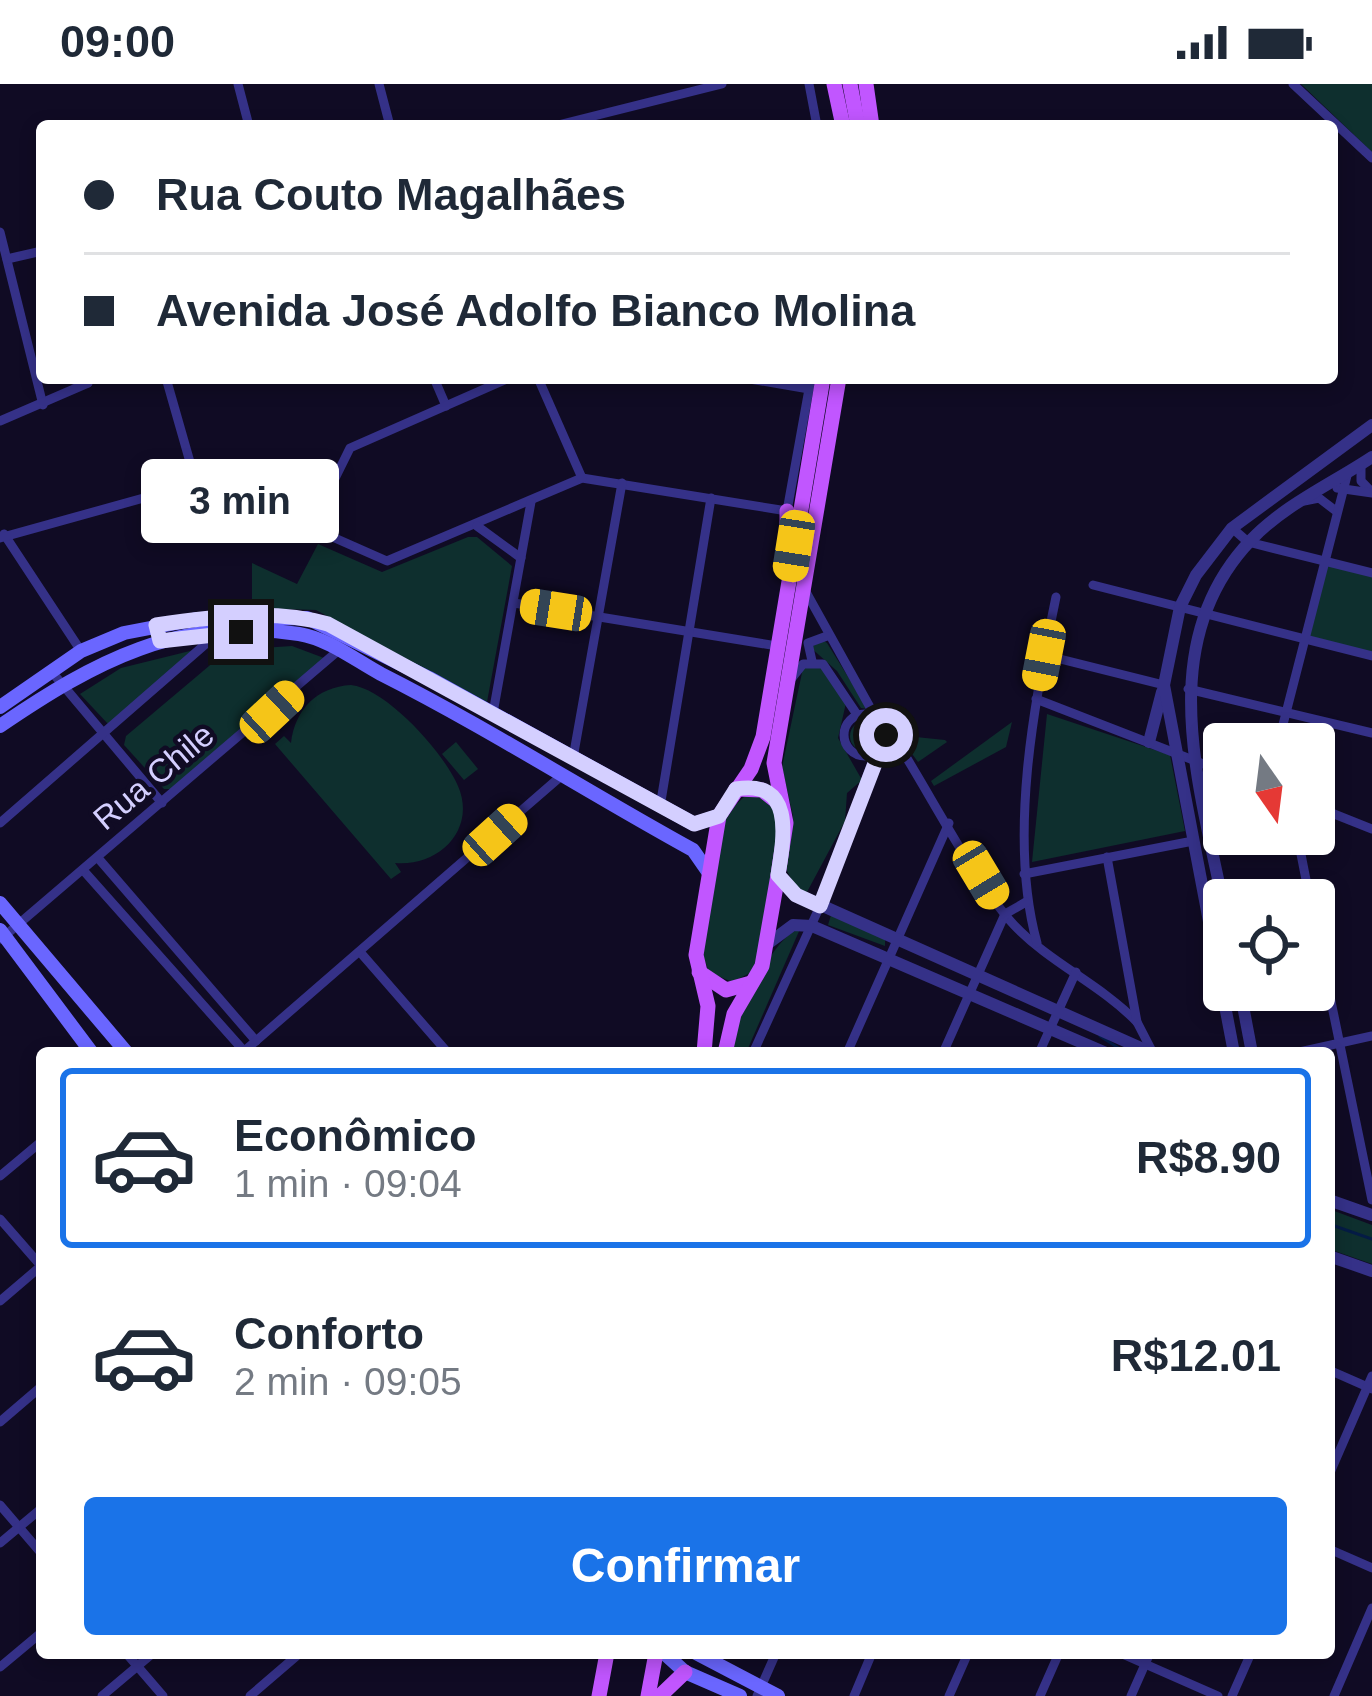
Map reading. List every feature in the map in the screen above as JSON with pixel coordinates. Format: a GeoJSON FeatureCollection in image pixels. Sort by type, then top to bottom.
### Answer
{"type":"FeatureCollection","features":[{"type":"Feature","properties":{"kind":"main road"},"geometry":{"type":"LineString","coordinates":[[834,84],[842,120]]}},
{"type":"Feature","properties":{"kind":"main road"},"geometry":{"type":"LineString","coordinates":[[850,84],[857,120]]}},
{"type":"Feature","properties":{"kind":"main road"},"geometry":{"type":"LineString","coordinates":[[866,84],[871,120]]}},
{"type":"Feature","properties":{"kind":"main road"},"geometry":{"type":"LineString","coordinates":[[726,1047],[734,1014],[766,945],[786,823],[773,763],[785,687],[814,384]]}},
{"type":"Feature","properties":{"kind":"main road"},"geometry":{"type":"LineString","coordinates":[[705,1047],[709,1014],[698,970],[719,816],[763,737],[777,646],[796,583],[838,384]]}},
{"type":"Feature","properties":{"kind":"main road"},"geometry":{"type":"LineString","coordinates":[[787,511],[796,583]]}},
{"type":"Feature","properties":{"kind":"main road"},"geometry":{"type":"LineString","coordinates":[[0,707],[81,651],[156,625],[239,617],[307,618],[435,681],[694,824],[719,816]]}},
{"type":"Feature","properties":{"kind":"main road"},"geometry":{"type":"LineString","coordinates":[[156,625],[160,641]]}},
{"type":"Feature","properties":{"kind":"main road"},"geometry":{"type":"LineString","coordinates":[[0,726],[102,660],[160,641],[302,634],[427,697],[560,778],[693,850],[709,873]]}},
{"type":"Feature","properties":{"kind":"main road"},"geometry":{"type":"LineString","coordinates":[[427,697],[435,681]]}},
{"type":"Feature","properties":{"kind":"main road"},"geometry":{"type":"LineString","coordinates":[[560,778],[560,764],[572,758]]}},
{"type":"Feature","properties":{"kind":"main road"},"geometry":{"type":"LineString","coordinates":[[736,789],[762,790],[782,807]]}},
{"type":"Feature","properties":{"kind":"main road"},"geometry":{"type":"LineString","coordinates":[[0,904],[122,1047]]}},
{"type":"Feature","properties":{"kind":"main road"},"geometry":{"type":"LineString","coordinates":[[2,936],[87,1047]]}},
{"type":"Feature","properties":{"kind":"main road"},"geometry":{"type":"LineString","coordinates":[[698,970],[720,989],[751,983]]}},
{"type":"Feature","properties":{"kind":"main road"},"geometry":{"type":"LineString","coordinates":[[599,1696],[606,1659]]}},
{"type":"Feature","properties":{"kind":"main road"},"geometry":{"type":"LineString","coordinates":[[648,1696],[658,1659]]}},
{"type":"Feature","properties":{"kind":"main road"},"geometry":{"type":"LineString","coordinates":[[668,1659],[685,1672],[740,1696]]}},
{"type":"Feature","properties":{"kind":"main road"},"geometry":{"type":"LineString","coordinates":[[706,1659],[759,1692],[778,1696]]}},
{"type":"Feature","properties":{"kind":"main road"},"geometry":{"type":"LineString","coordinates":[[659,1696],[685,1672]]}},
{"type":"Feature","properties":{"kind":"street"},"geometry":{"type":"LineString","coordinates":[[238,84],[247,120]]}},
{"type":"Feature","properties":{"kind":"street"},"geometry":{"type":"LineString","coordinates":[[380,84],[389,120]]}},
{"type":"Feature","properties":{"kind":"street"},"geometry":{"type":"LineString","coordinates":[[578,120],[722,84]]}},
{"type":"Feature","properties":{"kind":"street"},"geometry":{"type":"LineString","coordinates":[[809,84],[817,120]]}},
{"type":"Feature","properties":{"kind":"street"},"geometry":{"type":"LineString","coordinates":[[1293,84],[1331,120]]}},
{"type":"Feature","properties":{"kind":"street"},"geometry":{"type":"LineString","coordinates":[[1338,126],[1372,158]]}},
{"type":"Feature","properties":{"kind":"street"},"geometry":{"type":"LineString","coordinates":[[0,232],[36,366]]}},
{"type":"Feature","properties":{"kind":"street"},"geometry":{"type":"LineString","coordinates":[[7,259],[36,252]]}},
{"type":"Feature","properties":{"kind":"street"},"geometry":{"type":"LineString","coordinates":[[40,384],[43,404]]}},
{"type":"Feature","properties":{"kind":"street"},"geometry":{"type":"LineString","coordinates":[[0,421],[84,384]]}},
{"type":"Feature","properties":{"kind":"street"},"geometry":{"type":"LineString","coordinates":[[167,384],[188,468],[201,482],[387,561],[582,478],[787,511],[814,384]]}},
{"type":"Feature","properties":{"kind":"street"},"geometry":{"type":"LineString","coordinates":[[437,384],[446,406]]}},
{"type":"Feature","properties":{"kind":"street"},"geometry":{"type":"LineString","coordinates":[[310,529],[350,448],[496,384]]}},
{"type":"Feature","properties":{"kind":"street"},"geometry":{"type":"LineString","coordinates":[[541,384],[582,478]]}},
{"type":"Feature","properties":{"kind":"street"},"geometry":{"type":"LineString","coordinates":[[1149,742],[1180,607],[1196,575],[1232,528],[1372,425]]}},
{"type":"Feature","properties":{"kind":"street"},"geometry":{"type":"LineString","coordinates":[[1218,879],[1195,761],[1188,689],[1207,615],[1229,566],[1248,542],[1366,460]]}},
{"type":"Feature","properties":{"kind":"street"},"geometry":{"type":"LineString","coordinates":[[1366,460],[1361,481],[1372,493]]}},
{"type":"Feature","properties":{"kind":"street"},"geometry":{"type":"LineString","coordinates":[[1284,723],[1348,472]]}},
{"type":"Feature","properties":{"kind":"street"},"geometry":{"type":"LineString","coordinates":[[81,651],[2,536],[201,482]]}},
{"type":"Feature","properties":{"kind":"street"},"geometry":{"type":"LineString","coordinates":[[572,758],[622,483]]}},
{"type":"Feature","properties":{"kind":"street"},"geometry":{"type":"LineString","coordinates":[[1326,487],[1372,493]]}},
{"type":"Feature","properties":{"kind":"street"},"geometry":{"type":"LineString","coordinates":[[660,807],[711,498]]}},
{"type":"Feature","properties":{"kind":"street"},"geometry":{"type":"LineString","coordinates":[[1304,501],[1324,500],[1336,511]]}},
{"type":"Feature","properties":{"kind":"street"},"geometry":{"type":"LineString","coordinates":[[493,713],[531,502]]}},
{"type":"Feature","properties":{"kind":"street"},"geometry":{"type":"LineString","coordinates":[[476,526],[521,558]]}},
{"type":"Feature","properties":{"kind":"street"},"geometry":{"type":"LineString","coordinates":[[1232,528],[1248,542],[1372,573]]}},
{"type":"Feature","properties":{"kind":"street"},"geometry":{"type":"LineString","coordinates":[[756,1047],[812,926],[875,754],[885,742],[885,728],[796,583]]}},
{"type":"Feature","properties":{"kind":"street"},"geometry":{"type":"LineString","coordinates":[[1093,585],[1372,656]]}},
{"type":"Feature","properties":{"kind":"street"},"geometry":{"type":"LineString","coordinates":[[1039,949],[1024,874],[1036,699],[1056,597]]}},
{"type":"Feature","properties":{"kind":"street"},"geometry":{"type":"LineString","coordinates":[[514,603],[777,646]]}},
{"type":"Feature","properties":{"kind":"street"},"geometry":{"type":"LineString","coordinates":[[0,824],[216,635]]}},
{"type":"Feature","properties":{"kind":"street"},"geometry":{"type":"LineString","coordinates":[[812,661],[808,643],[827,636]]}},
{"type":"Feature","properties":{"kind":"street","name":"Rua Chile"},"geometry":{"type":"LineString","coordinates":[[2,936],[339,650]]}},
{"type":"Feature","properties":{"kind":"street"},"geometry":{"type":"LineString","coordinates":[[1044,655],[1164,685]]}},
{"type":"Feature","properties":{"kind":"street"},"geometry":{"type":"LineString","coordinates":[[576,657],[592,658]]}},
{"type":"Feature","properties":{"kind":"street"},"geometry":{"type":"LineString","coordinates":[[785,687],[812,661]]}},
{"type":"Feature","properties":{"kind":"street"},"geometry":{"type":"LineString","coordinates":[[812,661],[830,668],[858,716]]}},
{"type":"Feature","properties":{"kind":"street"},"geometry":{"type":"LineString","coordinates":[[51,671],[162,803]]}},
{"type":"Feature","properties":{"kind":"street"},"geometry":{"type":"LineString","coordinates":[[1164,685],[1203,881]]}},
{"type":"Feature","properties":{"kind":"street"},"geometry":{"type":"LineString","coordinates":[[1188,689],[1372,733]]}},
{"type":"Feature","properties":{"kind":"street"},"geometry":{"type":"LineString","coordinates":[[1036,699],[1203,764]]}},
{"type":"Feature","properties":{"kind":"street"},"geometry":{"type":"LineString","coordinates":[[858,716],[876,718]]}},
{"type":"Feature","properties":{"kind":"street"},"geometry":{"type":"LineString","coordinates":[[858,716],[845,731],[846,744],[856,754],[875,754]]}},
{"type":"Feature","properties":{"kind":"street"},"geometry":{"type":"LineString","coordinates":[[885,742],[903,752],[1005,914],[1039,949],[1109,993],[1137,1022]]}},
{"type":"Feature","properties":{"kind":"street"},"geometry":{"type":"LineString","coordinates":[[249,1047],[560,778]]}},
{"type":"Feature","properties":{"kind":"street"},"geometry":{"type":"LineString","coordinates":[[1335,814],[1372,829]]}},
{"type":"Feature","properties":{"kind":"street"},"geometry":{"type":"LineString","coordinates":[[851,1047],[949,824]]}},
{"type":"Feature","properties":{"kind":"street"},"geometry":{"type":"LineString","coordinates":[[1024,874],[1193,841]]}},
{"type":"Feature","properties":{"kind":"street"},"geometry":{"type":"LineString","coordinates":[[1107,857],[1137,1022],[1149,1047]]}},
{"type":"Feature","properties":{"kind":"street"},"geometry":{"type":"LineString","coordinates":[[98,858],[256,1041]]}},
{"type":"Feature","properties":{"kind":"street"},"geometry":{"type":"LineString","coordinates":[[83,870],[239,1047]]}},
{"type":"Feature","properties":{"kind":"street"},"geometry":{"type":"LineString","coordinates":[[778,875],[796,895],[1139,1047]]}},
{"type":"Feature","properties":{"kind":"street"},"geometry":{"type":"LineString","coordinates":[[946,1047],[1005,914],[1026,902]]}},
{"type":"Feature","properties":{"kind":"street"},"geometry":{"type":"LineString","coordinates":[[766,945],[794,925],[812,926],[1093,1047]]}},
{"type":"Feature","properties":{"kind":"street"},"geometry":{"type":"LineString","coordinates":[[360,952],[443,1047]]}},
{"type":"Feature","properties":{"kind":"street"},"geometry":{"type":"LineString","coordinates":[[1042,1047],[1076,971]]}},
{"type":"Feature","properties":{"kind":"street"},"geometry":{"type":"LineString","coordinates":[[1228,1011],[1233,1047]]}},
{"type":"Feature","properties":{"kind":"street"},"geometry":{"type":"LineString","coordinates":[[1244,1011],[1251,1047]]}},
{"type":"Feature","properties":{"kind":"street"},"geometry":{"type":"LineString","coordinates":[[1333,1011],[1372,1200]]}},
{"type":"Feature","properties":{"kind":"street"},"geometry":{"type":"LineString","coordinates":[[1321,1047],[1372,1036]]}},
{"type":"Feature","properties":{"kind":"street"},"geometry":{"type":"LineString","coordinates":[[0,1175],[36,1146]]}},
{"type":"Feature","properties":{"kind":"street"},"geometry":{"type":"LineString","coordinates":[[1335,1202],[1372,1215]]}},
{"type":"Feature","properties":{"kind":"street"},"geometry":{"type":"LineString","coordinates":[[0,1219],[36,1260]]}},
{"type":"Feature","properties":{"kind":"street"},"geometry":{"type":"LineString","coordinates":[[1335,1258],[1372,1271]]}},
{"type":"Feature","properties":{"kind":"street"},"geometry":{"type":"LineString","coordinates":[[0,1301],[36,1272]]}},
{"type":"Feature","properties":{"kind":"street"},"geometry":{"type":"LineString","coordinates":[[1335,1372],[1370,1384],[1335,1462]]}},
{"type":"Feature","properties":{"kind":"street"},"geometry":{"type":"LineString","coordinates":[[0,1422],[36,1392]]}},
{"type":"Feature","properties":{"kind":"street"},"geometry":{"type":"LineString","coordinates":[[0,1505],[36,1547]]}},
{"type":"Feature","properties":{"kind":"street"},"geometry":{"type":"LineString","coordinates":[[0,1543],[36,1513]]}},
{"type":"Feature","properties":{"kind":"street"},"geometry":{"type":"LineString","coordinates":[[1335,1552],[1372,1568]]}},
{"type":"Feature","properties":{"kind":"street"},"geometry":{"type":"LineString","coordinates":[[1334,1696],[1372,1608]]}},
{"type":"Feature","properties":{"kind":"street"},"geometry":{"type":"LineString","coordinates":[[0,1667],[36,1637]]}},
{"type":"Feature","properties":{"kind":"street"},"geometry":{"type":"LineString","coordinates":[[131,1659],[163,1696]]}},
{"type":"Feature","properties":{"kind":"street"},"geometry":{"type":"LineString","coordinates":[[102,1696],[146,1659]]}},
{"type":"Feature","properties":{"kind":"street"},"geometry":{"type":"LineString","coordinates":[[250,1696],[292,1659]]}},
{"type":"Feature","properties":{"kind":"street"},"geometry":{"type":"LineString","coordinates":[[759,1692],[773,1659]]}},
{"type":"Feature","properties":{"kind":"street"},"geometry":{"type":"LineString","coordinates":[[854,1696],[869,1659]]}},
{"type":"Feature","properties":{"kind":"street"},"geometry":{"type":"LineString","coordinates":[[950,1696],[965,1659]]}},
{"type":"Feature","properties":{"kind":"street"},"geometry":{"type":"LineString","coordinates":[[1040,1696],[1056,1659]]}},
{"type":"Feature","properties":{"kind":"street"},"geometry":{"type":"LineString","coordinates":[[1130,1696],[1147,1659]]}},
{"type":"Feature","properties":{"kind":"street"},"geometry":{"type":"LineString","coordinates":[[1149,1659],[1218,1696]]}},
{"type":"Feature","properties":{"kind":"street"},"geometry":{"type":"LineString","coordinates":[[1232,1696],[1248,1659]]}},
{"type":"Feature","properties":{"kind":"green space"},"geometry":{"type":"Polygon","coordinates":[[[1301,84],[1372,84],[1372,152],[1301,84]]]}},
{"type":"Feature","properties":{"kind":"green space"},"geometry":{"type":"Polygon","coordinates":[[[477,537],[512,566],[487,702],[316,610],[252,608],[252,563],[297,584],[318,544],[382,572],[477,537]]]}},
{"type":"Feature","properties":{"kind":"green space"},"geometry":{"type":"Polygon","coordinates":[[[1323,561],[1372,573],[1372,656],[1304,639],[1323,561]]]}},
{"type":"Feature","properties":{"kind":"green space"},"geometry":{"type":"Polygon","coordinates":[[[824,641],[868,709],[861,708],[837,671],[810,647],[824,641]]]}},
{"type":"Feature","properties":{"kind":"green space"},"geometry":{"type":"Polygon","coordinates":[[[292,646],[324,658],[172,789],[164,789],[124,745],[126,736],[228,650],[292,646]]]}},
{"type":"Feature","properties":{"kind":"green space"},"geometry":{"type":"Polygon","coordinates":[[[198,649],[109,725],[80,694],[121,668],[198,649]]]}},
{"type":"Feature","properties":{"kind":"green space"},"geometry":{"type":"Polygon","coordinates":[[[803,668],[824,668],[846,703],[838,738],[862,780],[847,793],[845,821],[807,892],[796,888],[786,869],[793,816],[782,767],[803,668]]]}},
{"type":"Feature","properties":{"kind":"green space"},"geometry":{"type":"Polygon","coordinates":[[[351,685],[381,698],[413,725],[451,772],[463,802],[458,831],[450,842],[426,859],[395,863],[401,872],[391,879],[275,744],[284,736],[291,743],[297,720],[318,695],[351,685]]]}},
{"type":"Feature","properties":{"kind":"green space"},"geometry":{"type":"Polygon","coordinates":[[[1047,714],[1170,755],[1185,831],[1032,862],[1047,714]]]}},
{"type":"Feature","properties":{"kind":"green space"},"geometry":{"type":"Polygon","coordinates":[[[865,721],[876,725],[880,736],[876,747],[865,751],[854,747],[850,736],[854,725],[865,721]]]}},
{"type":"Feature","properties":{"kind":"green space"},"geometry":{"type":"Polygon","coordinates":[[[1012,722],[1006,747],[934,786],[931,781],[1012,722]]]}},
{"type":"Feature","properties":{"kind":"green space"},"geometry":{"type":"Polygon","coordinates":[[[906,736],[947,742],[918,762],[902,740],[906,736]]]}},
{"type":"Feature","properties":{"kind":"green space"},"geometry":{"type":"Polygon","coordinates":[[[456,742],[478,769],[464,780],[442,754],[456,742]]]}},
{"type":"Feature","properties":{"kind":"green space"},"geometry":{"type":"Polygon","coordinates":[[[745,796],[770,804],[781,827],[754,971],[732,982],[709,972],[702,953],[724,816],[745,796]]]}},
{"type":"Feature","properties":{"kind":"green space"},"geometry":{"type":"Polygon","coordinates":[[[831,915],[885,939],[885,946],[828,925],[831,915]]]}},
{"type":"Feature","properties":{"kind":"green space"},"geometry":{"type":"Polygon","coordinates":[[[800,929],[749,1047],[732,1047],[746,1002],[766,964],[789,935],[800,929]]]}},
{"type":"Feature","properties":{"kind":"green space"},"geometry":{"type":"Polygon","coordinates":[[[1335,1211],[1372,1225],[1372,1264],[1335,1251],[1335,1211]]]}},
{"type":"Feature","properties":{"kind":"waterway"},"geometry":{"type":"LineString","coordinates":[[1100,1036],[1117,1047]]}},
{"type":"Feature","properties":{"kind":"waterway"},"geometry":{"type":"LineString","coordinates":[[1335,1226],[1372,1239]]}},
{"type":"Feature","properties":{"kind":"route"},"geometry":{"type":"LineString","coordinates":[[241,632],[160,641],[156,625],[239,617],[307,618],[328,624],[694,824],[719,816],[736,789],[762,790],[782,807],[786,823],[778,875],[796,895],[820,906],[886,735]]}}]}
